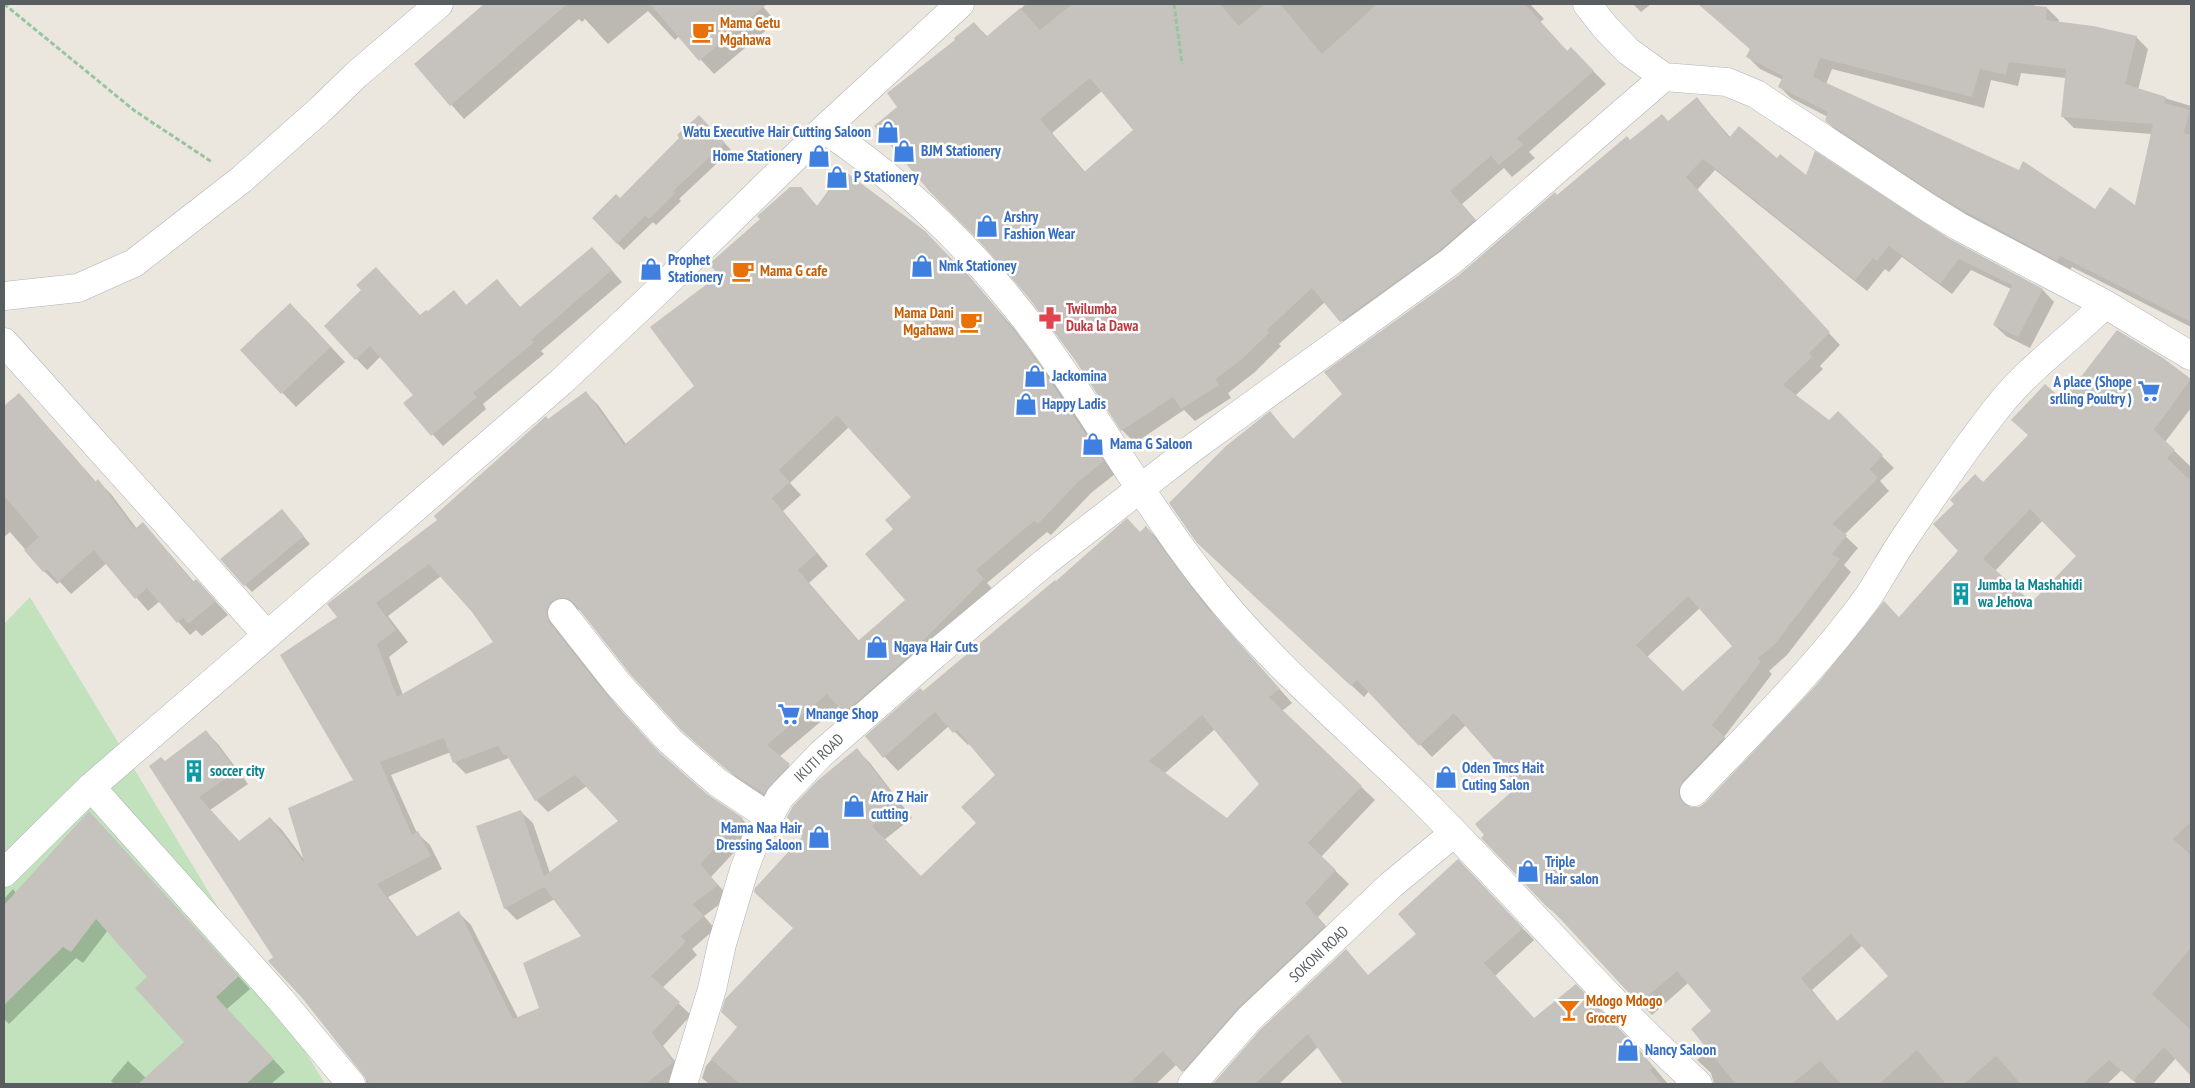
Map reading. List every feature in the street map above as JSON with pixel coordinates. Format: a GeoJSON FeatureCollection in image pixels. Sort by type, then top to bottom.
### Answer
{"type":"FeatureCollection","features":[{"type":"Feature","properties":{"kind":"street"},"geometry":{"type":"LineString","coordinates":[[4,296],[78,288],[134,263],[242,179],[321,110],[356,75],[439,4]]}},
{"type":"Feature","properties":{"kind":"street"},"geometry":{"type":"LineString","coordinates":[[4,873],[91,787],[561,382],[662,287],[824,129],[960,4]]}},
{"type":"Feature","properties":{"kind":"street"},"geometry":{"type":"LineString","coordinates":[[1588,4],[1605,27],[1628,51],[1664,77],[1727,82],[1756,94],[1810,132],[1927,208],[2105,304],[2191,356]]}},
{"type":"Feature","properties":{"kind":"street","name":"IKUTI ROAD"},"geometry":{"type":"LineString","coordinates":[[683,1084],[712,989],[722,944],[744,870],[768,816],[780,797],[821,754],[1044,563],[1140,488],[1343,338],[1443,267],[1664,77]]}},
{"type":"Feature","properties":{"kind":"street"},"geometry":{"type":"LineString","coordinates":[[824,129],[881,170],[956,240],[1003,291],[1040,338],[1186,555],[1249,633],[1454,833],[1698,1084]]}},
{"type":"Feature","properties":{"kind":"street"},"geometry":{"type":"LineString","coordinates":[[1694,792],[1806,673],[1847,624],[1869,595],[1909,531],[2002,402],[2038,365],[2105,304]]}},
{"type":"Feature","properties":{"kind":"street"},"geometry":{"type":"LineString","coordinates":[[4,342],[267,635]]}},
{"type":"Feature","properties":{"kind":"street"},"geometry":{"type":"LineString","coordinates":[[562,613],[618,684],[670,741],[717,782],[768,816]]}},
{"type":"Feature","properties":{"kind":"street"},"geometry":{"type":"LineString","coordinates":[[91,787],[280,999],[351,1084]]}},
{"type":"Feature","properties":{"kind":"street","name":"SOKONI ROAD"},"geometry":{"type":"LineString","coordinates":[[1192,1084],[1249,1019],[1391,886],[1454,833]]}},
{"type":"Feature","properties":{"kind":"path"},"geometry":{"type":"LineString","coordinates":[[4,4],[134,111],[188,147],[242,179]]}},
{"type":"Feature","properties":{"kind":"path"},"geometry":{"type":"LineString","coordinates":[[1174,4],[1182,64]]}},
{"type":"Feature","properties":{"kind":"green space"},"geometry":{"type":"Polygon","coordinates":[[[30,597],[325,1084],[4,1084],[4,624],[30,597]]]}},
{"type":"Feature","properties":{"kind":"building"},"geometry":{"type":"Polygon","coordinates":[[[484,4],[567,4],[450,106],[414,64],[484,4]]]}},
{"type":"Feature","properties":{"kind":"building"},"geometry":{"type":"Polygon","coordinates":[[[650,4],[767,4],[699,61],[650,4]]]}},
{"type":"Feature","properties":{"kind":"building"},"geometry":{"type":"Polygon","coordinates":[[[1072,4],[1220,4],[1239,26],[1265,4],[1280,4],[1322,54],[1377,4],[1525,4],[1567,51],[1571,47],[1594,71],[1517,138],[1523,145],[1499,165],[1491,156],[1450,191],[1475,220],[1440,250],[1340,322],[1312,288],[1267,330],[1269,333],[1242,359],[1216,379],[1219,385],[1181,409],[1173,397],[1121,431],[1075,360],[1028,297],[978,240],[930,192],[874,126],[897,107],[887,93],[955,40],[954,38],[974,22],[986,37],[1020,8],[1040,30],[1072,4]],[[1090,78],[1040,119],[1084,172],[1133,130],[1090,78]]]}},
{"type":"Feature","properties":{"kind":"building"},"geometry":{"type":"Polygon","coordinates":[[[1698,4],[2015,4],[2047,7],[2046,20],[2093,26],[2137,36],[2125,84],[2166,97],[2164,103],[2190,110],[2184,133],[2191,135],[2191,322],[2060,256],[2057,261],[1935,194],[1825,121],[1828,112],[1778,87],[1783,76],[1746,57],[1750,49],[1698,4]],[[1820,58],[1813,77],[2019,170],[2023,161],[2095,209],[2110,187],[2135,205],[2153,124],[2061,117],[2066,69],[2009,62],[2006,75],[1980,69],[1972,97],[1820,58]]]}},
{"type":"Feature","properties":{"kind":"building"},"geometry":{"type":"Polygon","coordinates":[[[1697,97],[1729,138],[1739,126],[1777,158],[1780,154],[1806,175],[1815,151],[1950,239],[2043,289],[2018,337],[1993,325],[2012,285],[1959,259],[1940,284],[1889,246],[1877,261],[1873,258],[1855,280],[1703,159],[1686,177],[1830,332],[1809,353],[1812,357],[1783,385],[1829,420],[1838,411],[1883,455],[1870,469],[1878,478],[1832,524],[1847,535],[1832,554],[1840,559],[1775,644],[1758,658],[1761,662],[1712,725],[1725,737],[1683,781],[1679,789],[1679,797],[1684,804],[1691,807],[1699,807],[1705,803],[1818,683],[1884,601],[1899,617],[1958,551],[1933,524],[1954,504],[1950,500],[1975,474],[1983,482],[2028,435],[2011,420],[2045,384],[2063,400],[2117,330],[2163,358],[2191,379],[2154,430],[2175,450],[2167,458],[2191,481],[2191,822],[2173,839],[2191,855],[2191,948],[2152,994],[2191,1030],[2191,1076],[2164,1047],[2133,1081],[2109,1060],[2083,1084],[2021,1084],[1996,1056],[1964,1084],[1946,1084],[1917,1050],[1879,1084],[1841,1084],[1820,1061],[1792,1084],[1736,1084],[1691,1029],[1711,1011],[1677,971],[1639,1004],[1554,912],[1481,838],[1484,835],[1475,824],[1518,786],[1454,713],[1419,746],[1357,680],[1351,686],[1197,543],[1169,503],[1226,446],[1270,411],[1293,439],[1342,394],[1324,372],[1459,275],[1555,192],[1557,195],[1627,136],[1630,140],[1662,114],[1668,121],[1697,97]],[[2030,509],[1983,559],[2032,602],[2076,556],[2030,509]],[[1688,596],[1636,645],[1683,691],[1732,646],[1688,596]],[[1851,934],[1801,978],[1837,1021],[1888,976],[1851,934]]]}},
{"type":"Feature","properties":{"kind":"building"},"geometry":{"type":"Polygon","coordinates":[[[699,115],[725,143],[673,191],[675,193],[649,219],[645,216],[617,244],[592,218],[616,194],[620,198],[679,138],[677,135],[699,115]]]}},
{"type":"Feature","properties":{"kind":"building"},"geometry":{"type":"Polygon","coordinates":[[[843,170],[925,231],[980,289],[1026,346],[1104,461],[1079,481],[1038,524],[1034,521],[976,570],[984,579],[899,665],[844,713],[827,694],[767,745],[790,764],[764,794],[727,770],[681,730],[630,674],[574,603],[567,598],[552,601],[547,608],[549,622],[606,694],[660,753],[707,794],[743,818],[700,864],[718,885],[693,904],[704,916],[681,936],[686,942],[651,976],[680,1002],[652,1033],[674,1062],[645,1084],[370,1084],[303,999],[268,961],[273,957],[149,766],[161,757],[165,761],[206,730],[237,771],[199,797],[239,841],[270,817],[305,864],[288,808],[353,780],[280,655],[337,617],[327,604],[437,520],[434,516],[546,416],[548,419],[586,391],[624,445],[694,386],[650,327],[719,275],[709,264],[760,219],[757,216],[790,187],[801,187],[817,206],[843,170]],[[837,415],[779,470],[790,482],[772,498],[817,553],[798,570],[858,641],[905,600],[865,554],[893,529],[885,520],[911,497],[837,415]],[[429,564],[376,603],[396,630],[377,644],[397,697],[493,642],[472,612],[429,564]],[[444,738],[380,762],[412,835],[418,831],[431,856],[377,884],[416,937],[459,911],[513,1019],[539,1008],[523,963],[581,936],[544,887],[504,909],[476,826],[521,810],[544,876],[618,821],[575,775],[535,801],[506,754],[504,755],[498,746],[453,763],[444,738]]]}},
{"type":"Feature","properties":{"kind":"building"},"geometry":{"type":"Polygon","coordinates":[[[592,247],[612,270],[531,340],[534,342],[473,393],[477,397],[431,436],[403,403],[413,395],[370,346],[355,360],[324,326],[361,290],[356,285],[376,267],[420,315],[426,310],[428,311],[454,290],[466,305],[497,279],[520,307],[592,247]]]}},
{"type":"Feature","properties":{"kind":"building"},"geometry":{"type":"Polygon","coordinates":[[[290,303],[331,347],[281,394],[240,350],[290,303]]]}},
{"type":"Feature","properties":{"kind":"building"},"geometry":{"type":"Polygon","coordinates":[[[19,393],[95,482],[98,479],[135,529],[143,522],[193,582],[196,579],[216,601],[188,624],[183,617],[177,623],[147,588],[135,599],[94,550],[58,582],[47,569],[43,572],[24,550],[39,537],[4,496],[4,406],[19,393]]]}},
{"type":"Feature","properties":{"kind":"building"},"geometry":{"type":"Polygon","coordinates":[[[282,509],[304,536],[244,586],[220,559],[282,509]]]}},
{"type":"Feature","properties":{"kind":"building"},"geometry":{"type":"Polygon","coordinates":[[[1127,518],[1140,532],[1146,526],[1205,605],[1280,689],[1269,697],[1362,786],[1308,843],[1336,870],[1305,903],[1325,926],[1238,1008],[1182,1072],[1163,1051],[1129,1084],[740,1084],[711,1059],[737,1027],[721,1012],[725,999],[793,928],[754,892],[755,888],[802,837],[787,817],[793,806],[817,781],[857,748],[900,804],[872,826],[921,876],[976,823],[961,807],[995,775],[957,730],[953,733],[935,712],[883,758],[865,736],[920,688],[923,691],[1056,581],[1127,518]],[[1202,715],[1149,761],[1227,818],[1259,784],[1202,715]]]}},
{"type":"Feature","properties":{"kind":"building"},"geometry":{"type":"Polygon","coordinates":[[[89,811],[239,976],[216,997],[274,1059],[246,1084],[138,1084],[184,1042],[135,988],[147,977],[96,919],[71,952],[63,947],[4,1005],[4,905],[89,811]]]}},
{"type":"Feature","properties":{"kind":"building"},"geometry":{"type":"Polygon","coordinates":[[[1458,859],[1523,928],[1484,963],[1534,1018],[1576,984],[1629,1039],[1653,1067],[1650,1070],[1662,1084],[1343,1084],[1308,1034],[1255,1084],[1213,1084],[1260,1030],[1346,949],[1368,975],[1416,934],[1398,914],[1458,859]]]}},
{"type":"Feature","properties":{"kind":"place","name":"Mama Getu Mgahawa"},"geometry":{"type":"Point","coordinates":[703,32]}},
{"type":"Feature","properties":{"kind":"place","name":"Watu Executive Hair Cutting Saloon"},"geometry":{"type":"Point","coordinates":[888,132]}},
{"type":"Feature","properties":{"kind":"place","name":"BJM Stationery"},"geometry":{"type":"Point","coordinates":[904,151]}},
{"type":"Feature","properties":{"kind":"place","name":"Home Stationery"},"geometry":{"type":"Point","coordinates":[819,156]}},
{"type":"Feature","properties":{"kind":"place","name":"P Stationery"},"geometry":{"type":"Point","coordinates":[837,177]}},
{"type":"Feature","properties":{"kind":"place","name":"Arshry Fashion Wear"},"geometry":{"type":"Point","coordinates":[987,226]}},
{"type":"Feature","properties":{"kind":"place","name":"Nmk Stationey"},"geometry":{"type":"Point","coordinates":[922,266]}},
{"type":"Feature","properties":{"kind":"place","name":"Prophet Stationery"},"geometry":{"type":"Point","coordinates":[651,269]}},
{"type":"Feature","properties":{"kind":"place","name":"Mama G cafe"},"geometry":{"type":"Point","coordinates":[743,271]}},
{"type":"Feature","properties":{"kind":"place","name":"Twilumba Duka la Dawa"},"geometry":{"type":"Point","coordinates":[1050,318]}},
{"type":"Feature","properties":{"kind":"place","name":"Mama Dani Mgahawa"},"geometry":{"type":"Point","coordinates":[971,322]}},
{"type":"Feature","properties":{"kind":"place","name":"Jackomina"},"geometry":{"type":"Point","coordinates":[1035,376]}},
{"type":"Feature","properties":{"kind":"place","name":"A place (Shope srlling Poultry )"},"geometry":{"type":"Point","coordinates":[2149,391]}},
{"type":"Feature","properties":{"kind":"place","name":"Happy Ladis"},"geometry":{"type":"Point","coordinates":[1026,404]}},
{"type":"Feature","properties":{"kind":"place","name":"Mama G Saloon"},"geometry":{"type":"Point","coordinates":[1093,444]}},
{"type":"Feature","properties":{"kind":"place","name":"Jumba la Mashahidi wa Jehova"},"geometry":{"type":"Point","coordinates":[1961,594]}},
{"type":"Feature","properties":{"kind":"place","name":"Ngaya Hair Cuts"},"geometry":{"type":"Point","coordinates":[877,647]}},
{"type":"Feature","properties":{"kind":"place","name":"Mnange Shop"},"geometry":{"type":"Point","coordinates":[789,714]}},
{"type":"Feature","properties":{"kind":"place","name":"soccer city"},"geometry":{"type":"Point","coordinates":[194,771]}},
{"type":"Feature","properties":{"kind":"place","name":"Oden Tmcs Hait Cuting Salon"},"geometry":{"type":"Point","coordinates":[1446,777]}},
{"type":"Feature","properties":{"kind":"place","name":"Afro Z Hair cutting"},"geometry":{"type":"Point","coordinates":[854,806]}},
{"type":"Feature","properties":{"kind":"place","name":"Mama Naa Hair Dressing Saloon"},"geometry":{"type":"Point","coordinates":[819,837]}},
{"type":"Feature","properties":{"kind":"place","name":"Triple Hair salon"},"geometry":{"type":"Point","coordinates":[1528,871]}},
{"type":"Feature","properties":{"kind":"place","name":"Mdogo Mdogo Grocery"},"geometry":{"type":"Point","coordinates":[1569,1010]}},
{"type":"Feature","properties":{"kind":"place","name":"Nancy Saloon"},"geometry":{"type":"Point","coordinates":[1628,1050]}}]}
